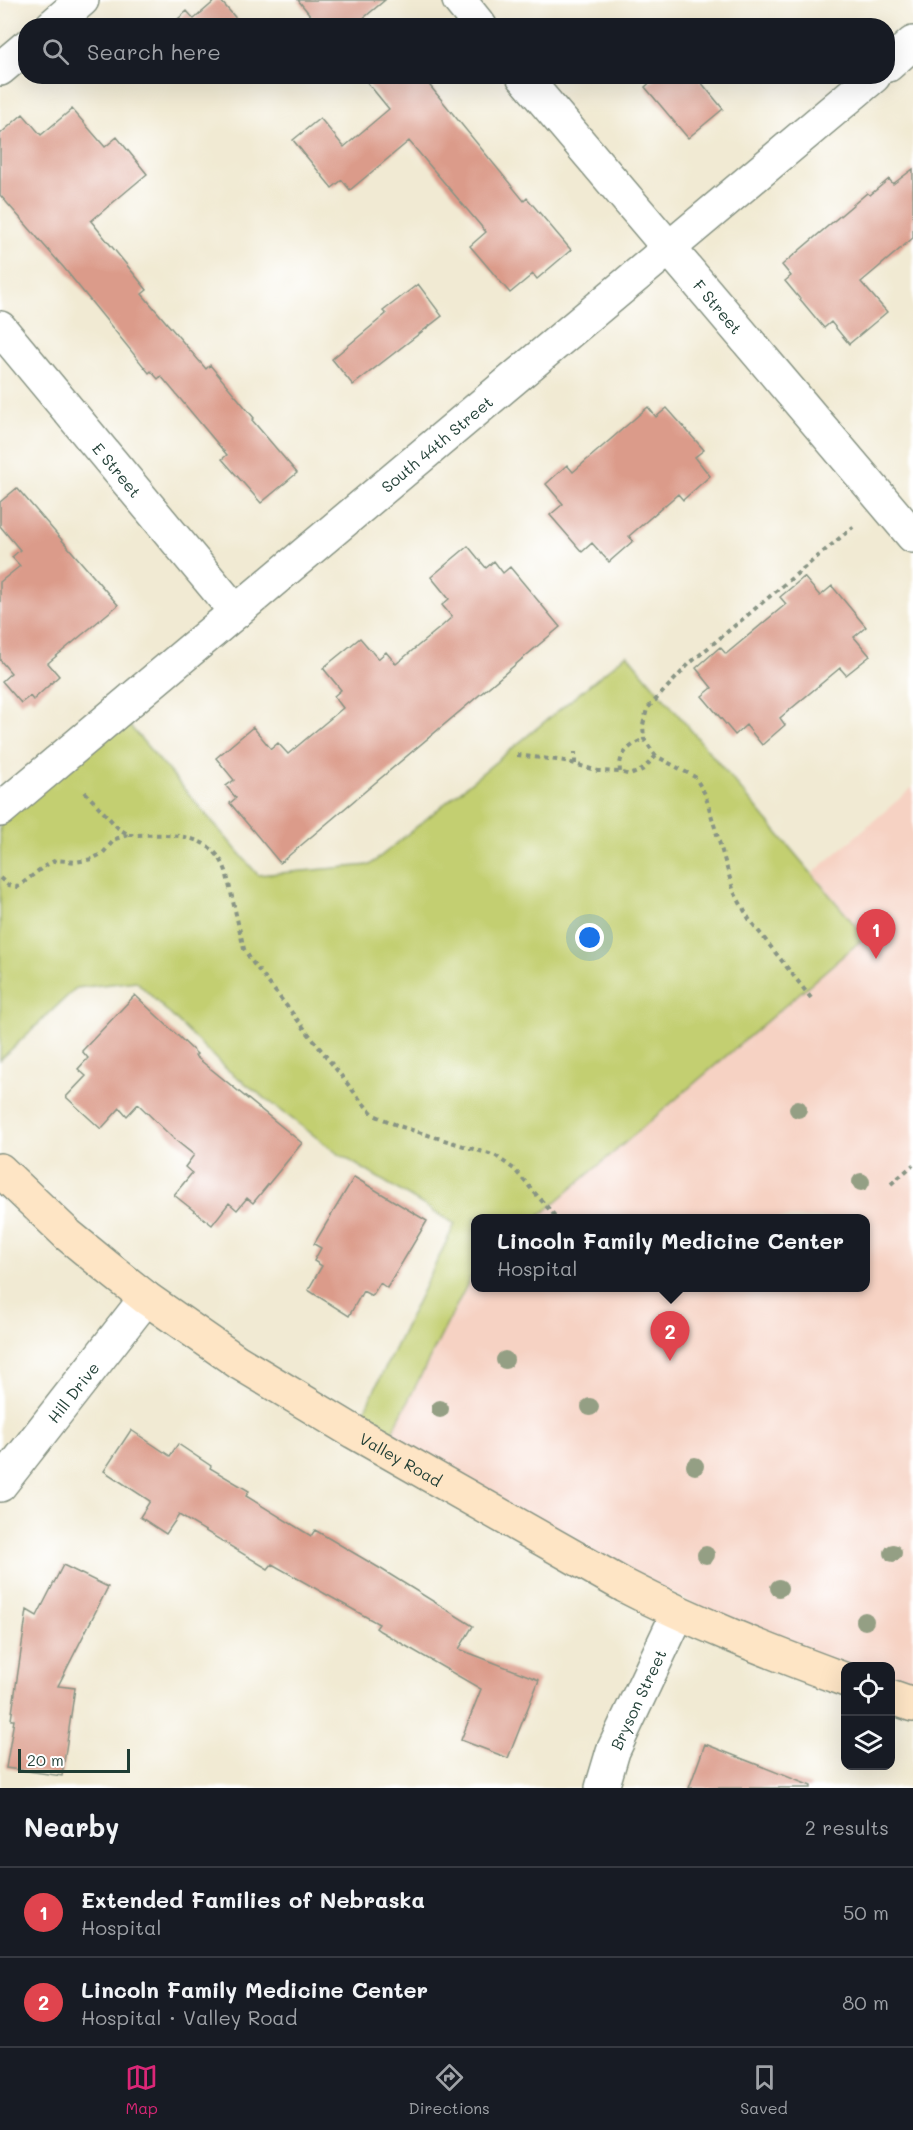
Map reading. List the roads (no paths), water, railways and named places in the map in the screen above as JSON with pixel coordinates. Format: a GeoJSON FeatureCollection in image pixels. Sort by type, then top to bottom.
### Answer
{"type":"FeatureCollection","features":[{"type":"Feature","properties":{"kind":"street"},"geometry":{"type":"LineString","coordinates":[[61,18],[82,0]]}},
{"type":"Feature","properties":{"kind":"street"},"geometry":{"type":"LineString","coordinates":[[459,0],[474,18]]}},
{"type":"Feature","properties":{"kind":"street"},"geometry":{"type":"LineString","coordinates":[[895,59],[913,43]]}},
{"type":"Feature","properties":{"kind":"street"},"geometry":{"type":"LineString","coordinates":[[0,69],[18,54]]}},
{"type":"Feature","properties":{"kind":"street","name":"F Street"},"geometry":{"type":"LineString","coordinates":[[530,84],[913,536]]}},
{"type":"Feature","properties":{"kind":"street","name":"South 44th Street"},"geometry":{"type":"LineString","coordinates":[[0,810],[865,84]]}},
{"type":"Feature","properties":{"kind":"street","name":"E Street"},"geometry":{"type":"LineString","coordinates":[[0,328],[236,612]]}},
{"type":"Feature","properties":{"kind":"street","name":"Valley Road"},"geometry":{"type":"LineString","coordinates":[[0,1170],[68,1235],[146,1298],[238,1362],[605,1575],[678,1613],[775,1654],[841,1678]]}},
{"type":"Feature","properties":{"kind":"street","name":"Hill Drive"},"geometry":{"type":"LineString","coordinates":[[0,1485],[146,1298]]}},
{"type":"Feature","properties":{"kind":"street","name":"Bryson Street"},"geometry":{"type":"LineString","coordinates":[[602,1788],[613,1751],[678,1613]]}},
{"type":"Feature","properties":{"kind":"street"},"geometry":{"type":"LineString","coordinates":[[895,1698],[913,1705]]}},
{"type":"Feature","properties":{"kind":"place","name":"Extended Families of Nebraska"},"geometry":{"type":"Point","coordinates":[876,959]}},
{"type":"Feature","properties":{"kind":"place","name":"Lincoln Family Medicine Center"},"geometry":{"type":"Point","coordinates":[670,1361]}}]}
